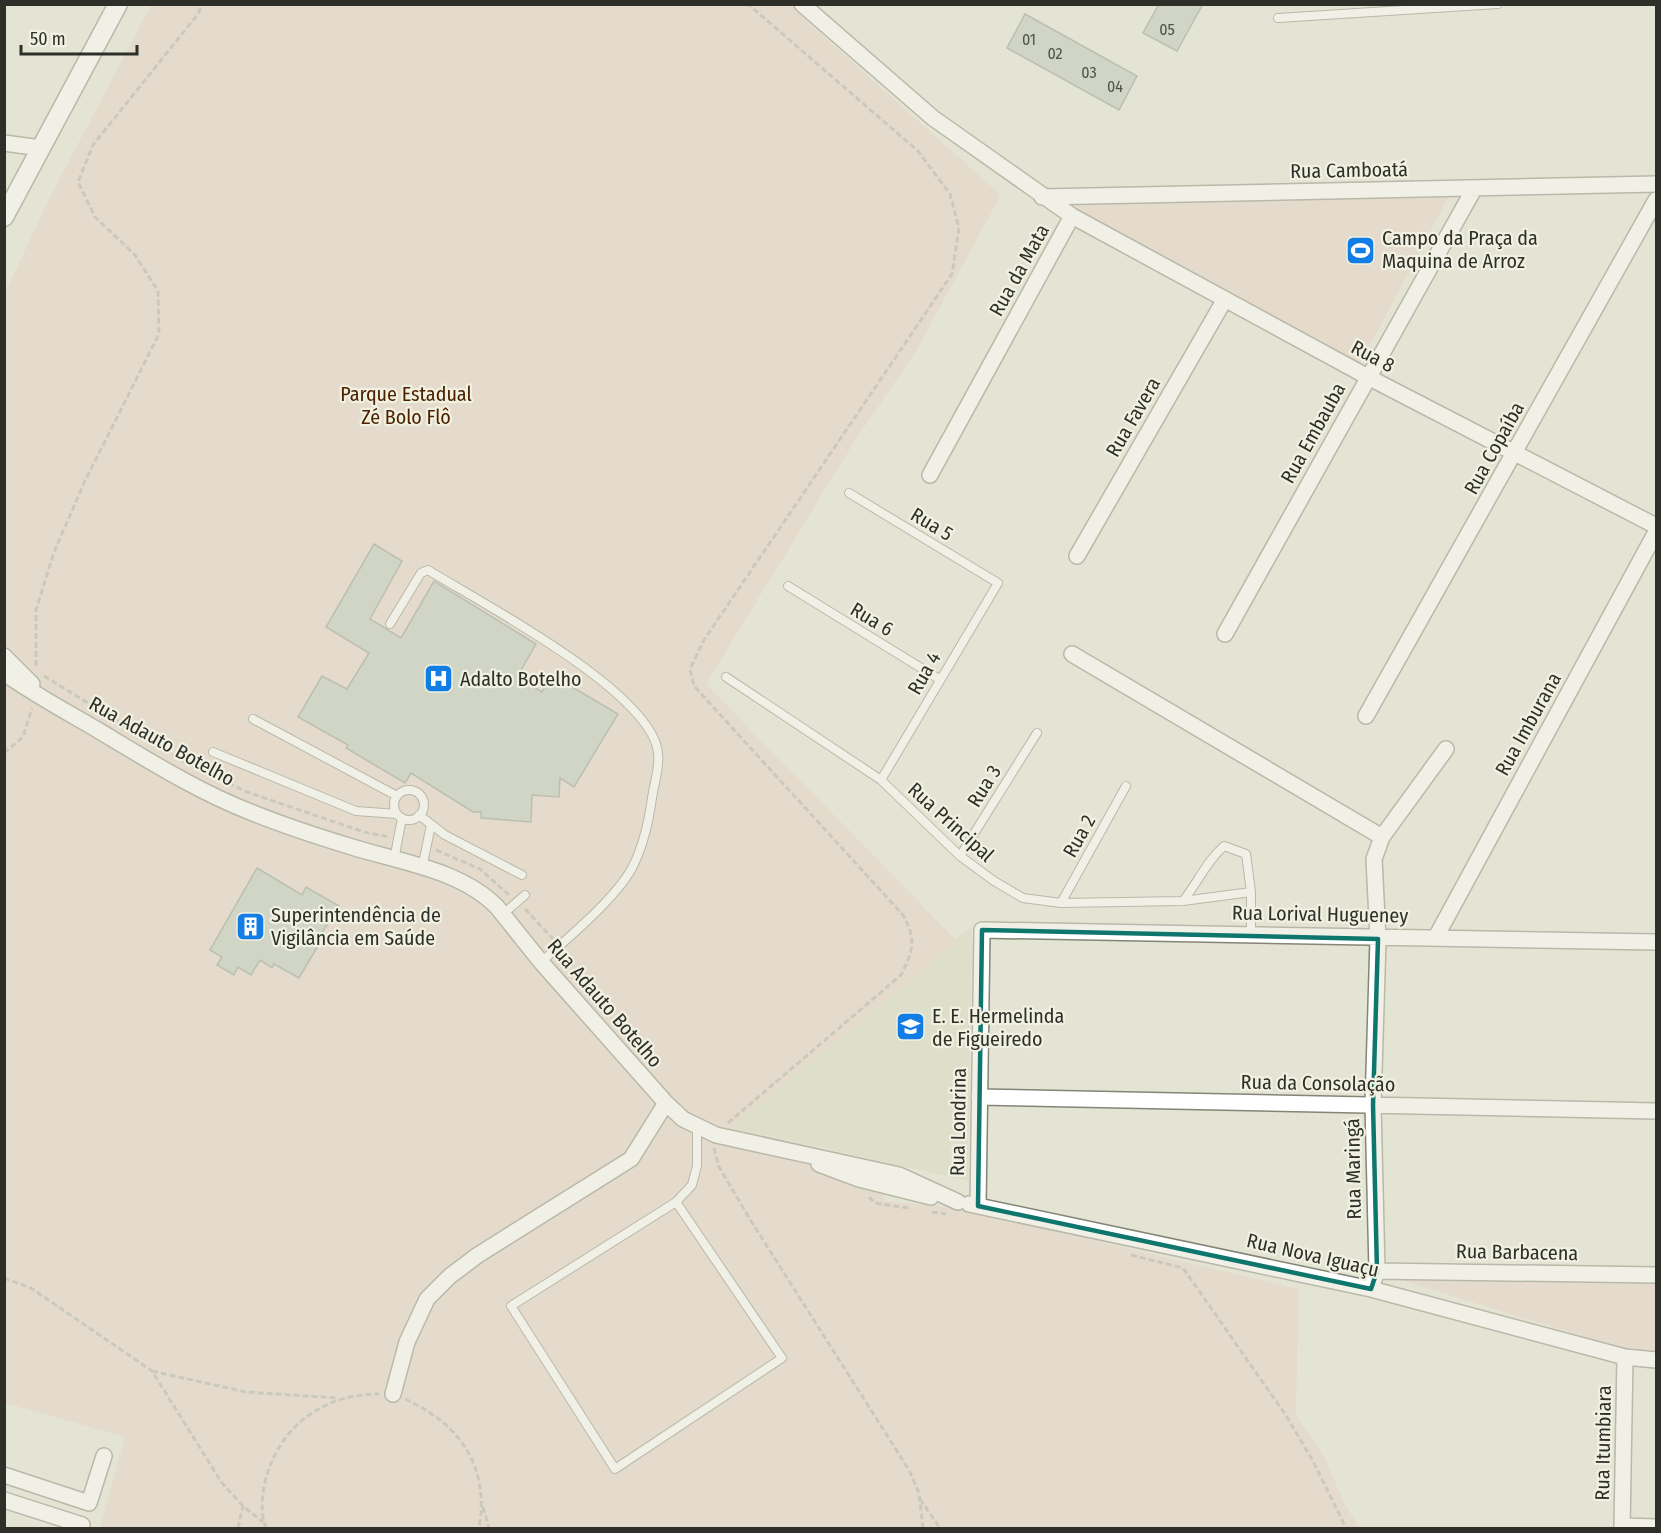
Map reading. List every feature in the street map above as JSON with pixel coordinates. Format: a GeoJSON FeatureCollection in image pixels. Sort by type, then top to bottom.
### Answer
{"type":"FeatureCollection","features":[{"type":"Feature","properties":{"kind":"street"},"geometry":{"type":"LineString","coordinates":[[4,217],[118,4]]}},
{"type":"Feature","properties":{"kind":"street","name":"Rua da Mata"},"geometry":{"type":"LineString","coordinates":[[802,4],[933,118],[1072,216],[930,475]]}},
{"type":"Feature","properties":{"kind":"street"},"geometry":{"type":"LineString","coordinates":[[4,143],[41,148]]}},
{"type":"Feature","properties":{"kind":"street","name":"Rua Camboatá"},"geometry":{"type":"LineString","coordinates":[[1042,197],[1656,184]]}},
{"type":"Feature","properties":{"kind":"street","name":"Rua Embauba"},"geometry":{"type":"LineString","coordinates":[[1225,634],[1474,189]]}},
{"type":"Feature","properties":{"kind":"street","name":"Rua Copaíba"},"geometry":{"type":"LineString","coordinates":[[1366,716],[1515,455],[1656,200]]}},
{"type":"Feature","properties":{"kind":"street","name":"Rua 8"},"geometry":{"type":"LineString","coordinates":[[1072,216],[1368,377],[1656,526]]}},
{"type":"Feature","properties":{"kind":"street","name":"Rua Favera"},"geometry":{"type":"LineString","coordinates":[[1077,556],[1225,299]]}},
{"type":"Feature","properties":{"kind":"street","name":"Rua Imburana"},"geometry":{"type":"LineString","coordinates":[[1436,937],[1656,532]]}},
{"type":"Feature","properties":{"kind":"street"},"geometry":{"type":"LineString","coordinates":[[1072,654],[1382,837],[1446,749]]}},
{"type":"Feature","properties":{"kind":"street","name":"Rua Adauto Botelho"},"geometry":{"type":"LineString","coordinates":[[4,656],[36,692]]}},
{"type":"Feature","properties":{"kind":"street","name":"Rua Adauto Botelho"},"geometry":{"type":"LineString","coordinates":[[4,673],[189,785],[223,801],[349,846],[463,882],[479,891],[503,914],[541,962],[666,1103],[697,1127],[716,1135]]}},
{"type":"Feature","properties":{"kind":"street","name":"Rua Maringá"},"geometry":{"type":"LineString","coordinates":[[1371,1289],[1377,1271],[1373,1106],[1378,939],[1374,859],[1382,837]]}},
{"type":"Feature","properties":{"kind":"street","name":"Rua Lorival Hugueney"},"geometry":{"type":"LineString","coordinates":[[982,930],[1251,934],[1378,939],[1436,937],[1656,942]]}},
{"type":"Feature","properties":{"kind":"street","name":"Rua Londrina"},"geometry":{"type":"LineString","coordinates":[[978,1206],[982,930]]}},
{"type":"Feature","properties":{"kind":"street","name":"Rua da Consolação"},"geometry":{"type":"LineString","coordinates":[[980,1097],[1656,1111]]}},
{"type":"Feature","properties":{"kind":"street"},"geometry":{"type":"LineString","coordinates":[[393,1394],[407,1342],[427,1299],[478,1255],[630,1159],[666,1103]]}},
{"type":"Feature","properties":{"kind":"street","name":"Rua Nova Iguaçu"},"geometry":{"type":"LineString","coordinates":[[716,1135],[899,1175],[957,1209],[978,1206],[1371,1289],[1625,1357],[1656,1360]]}},
{"type":"Feature","properties":{"kind":"street","name":"Rua Barbacena"},"geometry":{"type":"LineString","coordinates":[[1377,1271],[1656,1275]]}},
{"type":"Feature","properties":{"kind":"street","name":"Rua Itumbiara"},"geometry":{"type":"LineString","coordinates":[[1622,1527],[1625,1357]]}},
{"type":"Feature","properties":{"kind":"street"},"geometry":{"type":"LineString","coordinates":[[4,1475],[89,1503],[104,1456]]}},
{"type":"Feature","properties":{"kind":"street"},"geometry":{"type":"LineString","coordinates":[[4,1500],[82,1525]]}},
{"type":"Feature","properties":{"kind":"street"},"geometry":{"type":"LineString","coordinates":[[1622,1527],[1656,1527]]}},
{"type":"Feature","properties":{"kind":"lane"},"geometry":{"type":"LineString","coordinates":[[1278,18],[1498,4]]}},
{"type":"Feature","properties":{"kind":"lane","name":"Rua 5"},"geometry":{"type":"LineString","coordinates":[[849,493],[998,583]]}},
{"type":"Feature","properties":{"kind":"lane"},"geometry":{"type":"LineString","coordinates":[[390,624],[421,573],[429,570],[579,664],[639,713],[649,728],[658,753],[648,822],[634,865],[606,901],[541,962]]}},
{"type":"Feature","properties":{"kind":"lane","name":"Rua 4"},"geometry":{"type":"LineString","coordinates":[[881,780],[998,583]]}},
{"type":"Feature","properties":{"kind":"lane","name":"Rua 6"},"geometry":{"type":"LineString","coordinates":[[788,586],[939,679]]}},
{"type":"Feature","properties":{"kind":"lane","name":"Rua Principal"},"geometry":{"type":"LineString","coordinates":[[726,677],[881,780],[960,856],[994,881],[1023,897],[1061,903],[1183,901],[1251,892]]}},
{"type":"Feature","properties":{"kind":"lane"},"geometry":{"type":"LineString","coordinates":[[253,719],[397,796]]}},
{"type":"Feature","properties":{"kind":"lane","name":"Rua 3"},"geometry":{"type":"LineString","coordinates":[[960,856],[1036,733]]}},
{"type":"Feature","properties":{"kind":"lane"},"geometry":{"type":"LineString","coordinates":[[213,752],[356,811],[400,816],[414,819],[424,806],[422,798],[416,792],[402,792],[394,803],[400,816],[394,860]]}},
{"type":"Feature","properties":{"kind":"lane","name":"Rua 2"},"geometry":{"type":"LineString","coordinates":[[1061,903],[1126,786]]}},
{"type":"Feature","properties":{"kind":"lane"},"geometry":{"type":"LineString","coordinates":[[419,815],[472,851],[522,875]]}},
{"type":"Feature","properties":{"kind":"lane"},"geometry":{"type":"LineString","coordinates":[[422,868],[431,825]]}},
{"type":"Feature","properties":{"kind":"lane"},"geometry":{"type":"LineString","coordinates":[[1183,901],[1195,887],[1210,858],[1224,846],[1246,854],[1251,892],[1251,934]]}},
{"type":"Feature","properties":{"kind":"lane"},"geometry":{"type":"LineString","coordinates":[[503,914],[525,895]]}},
{"type":"Feature","properties":{"kind":"lane"},"geometry":{"type":"LineString","coordinates":[[676,1202],[782,1358],[615,1469],[511,1306],[676,1202],[692,1185],[697,1166],[697,1127]]}},
{"type":"Feature","properties":{"kind":"path"},"geometry":{"type":"LineString","coordinates":[[4,753],[23,737],[36,692],[36,610],[54,552],[85,480],[159,334],[158,291],[135,255],[94,217],[78,182],[93,146],[198,14],[202,4]]}},
{"type":"Feature","properties":{"kind":"path"},"geometry":{"type":"LineString","coordinates":[[747,4],[918,151],[950,194],[959,228],[952,274],[704,640],[690,669],[694,686],[903,915],[910,928],[913,952],[901,975],[716,1135],[714,1149],[719,1167],[909,1470],[919,1497],[923,1528]]}},
{"type":"Feature","properties":{"kind":"path"},"geometry":{"type":"LineString","coordinates":[[867,1196],[874,1203],[909,1208]]}},
{"type":"Feature","properties":{"kind":"path"},"geometry":{"type":"LineString","coordinates":[[921,1210],[957,1209]]}},
{"type":"Feature","properties":{"kind":"path"},"geometry":{"type":"LineString","coordinates":[[1127,1254],[1183,1268],[1285,1414],[1313,1461],[1346,1528]]}},
{"type":"Feature","properties":{"kind":"path"},"geometry":{"type":"LineString","coordinates":[[4,1278],[31,1288],[152,1371],[246,1392],[340,1398],[393,1394],[438,1416],[463,1442],[478,1473],[489,1528]]}},
{"type":"Feature","properties":{"kind":"path"},"geometry":{"type":"LineString","coordinates":[[152,1371],[222,1483],[243,1506],[263,1522],[266,1528]]}},
{"type":"Feature","properties":{"kind":"path"},"geometry":{"type":"LineString","coordinates":[[263,1522],[265,1480],[271,1460],[287,1433],[311,1412],[340,1398]]}},
{"type":"Feature","properties":{"kind":"path"},"geometry":{"type":"LineString","coordinates":[[919,1497],[940,1528]]}},
{"type":"Feature","properties":{"kind":"path"},"geometry":{"type":"LineString","coordinates":[[238,1528],[243,1506]]}},
{"type":"Feature","properties":{"kind":"path"},"geometry":{"type":"LineString","coordinates":[[479,1528],[483,1507]]}},
{"type":"Feature","properties":{"kind":"highlighted area"},"geometry":{"type":"Polygon","coordinates":[[[982,930],[1378,939],[1373,1105],[1377,1271],[1371,1289],[978,1206],[982,930]]]}},
{"type":"Feature","properties":{"kind":"shaded area","name":"E. E. Hermelinda de Figueiredo"},"geometry":{"type":"Polygon","coordinates":[[[972,926],[968,1181],[730,1127],[972,926]]]}},
{"type":"Feature","properties":{"kind":"green space","name":"Parque Estadual Zé Bolo Flô"},"geometry":{"type":"Polygon","coordinates":[[[151,5],[812,5],[803,18],[1001,195],[915,353],[856,439],[706,684],[958,942],[731,1127],[892,1167],[883,1201],[958,1208],[1299,1289],[1296,1415],[1324,1456],[1345,1505],[1360,1528],[100,1528],[125,1437],[5,1403],[5,293],[49,199],[151,5]]]}},
{"type":"Feature","properties":{"kind":"green space"},"geometry":{"type":"Polygon","coordinates":[[[1452,190],[1360,364],[1068,206],[1452,190]]]}},
{"type":"Feature","properties":{"kind":"green space"},"geometry":{"type":"Polygon","coordinates":[[[1397,1279],[1656,1284],[1656,1352],[1628,1350],[1397,1279]]]}},
{"type":"Feature","properties":{"kind":"building"},"geometry":{"type":"Polygon","coordinates":[[[1159,4],[1203,4],[1177,51],[1143,33],[1159,4]]]}},
{"type":"Feature","properties":{"kind":"building"},"geometry":{"type":"Polygon","coordinates":[[[1025,14],[1137,76],[1119,110],[1007,48],[1025,14]]]}},
{"type":"Feature","properties":{"kind":"building"},"geometry":{"type":"Polygon","coordinates":[[[374,544],[402,561],[370,619],[401,638],[434,581],[536,644],[517,677],[542,692],[552,675],[618,714],[574,787],[560,778],[559,797],[532,795],[531,822],[481,818],[481,812],[473,812],[411,773],[405,783],[346,748],[348,745],[298,717],[322,676],[347,689],[369,653],[326,627],[374,544]]]}},
{"type":"Feature","properties":{"kind":"building","name":"Superintendência de Vigilância em Saúde"},"geometry":{"type":"Polygon","coordinates":[[[257,868],[302,895],[306,887],[339,906],[318,939],[321,941],[299,978],[274,964],[272,968],[260,960],[251,975],[238,967],[234,975],[217,965],[222,957],[210,950],[257,868]]]}},
{"type":"Feature","properties":{"kind":"place","name":"Campo da Praça da Maquina de Arroz"},"geometry":{"type":"Point","coordinates":[1361,250]}},
{"type":"Feature","properties":{"kind":"place","name":"Adalto Botelho"},"geometry":{"type":"Point","coordinates":[439,679]}},
{"type":"Feature","properties":{"kind":"place","name":"Superintendência de Vigilância em Saúde"},"geometry":{"type":"Point","coordinates":[250,926]}},
{"type":"Feature","properties":{"kind":"place","name":"E. E. Hermelinda de Figueiredo"},"geometry":{"type":"Point","coordinates":[911,1027]}}]}
